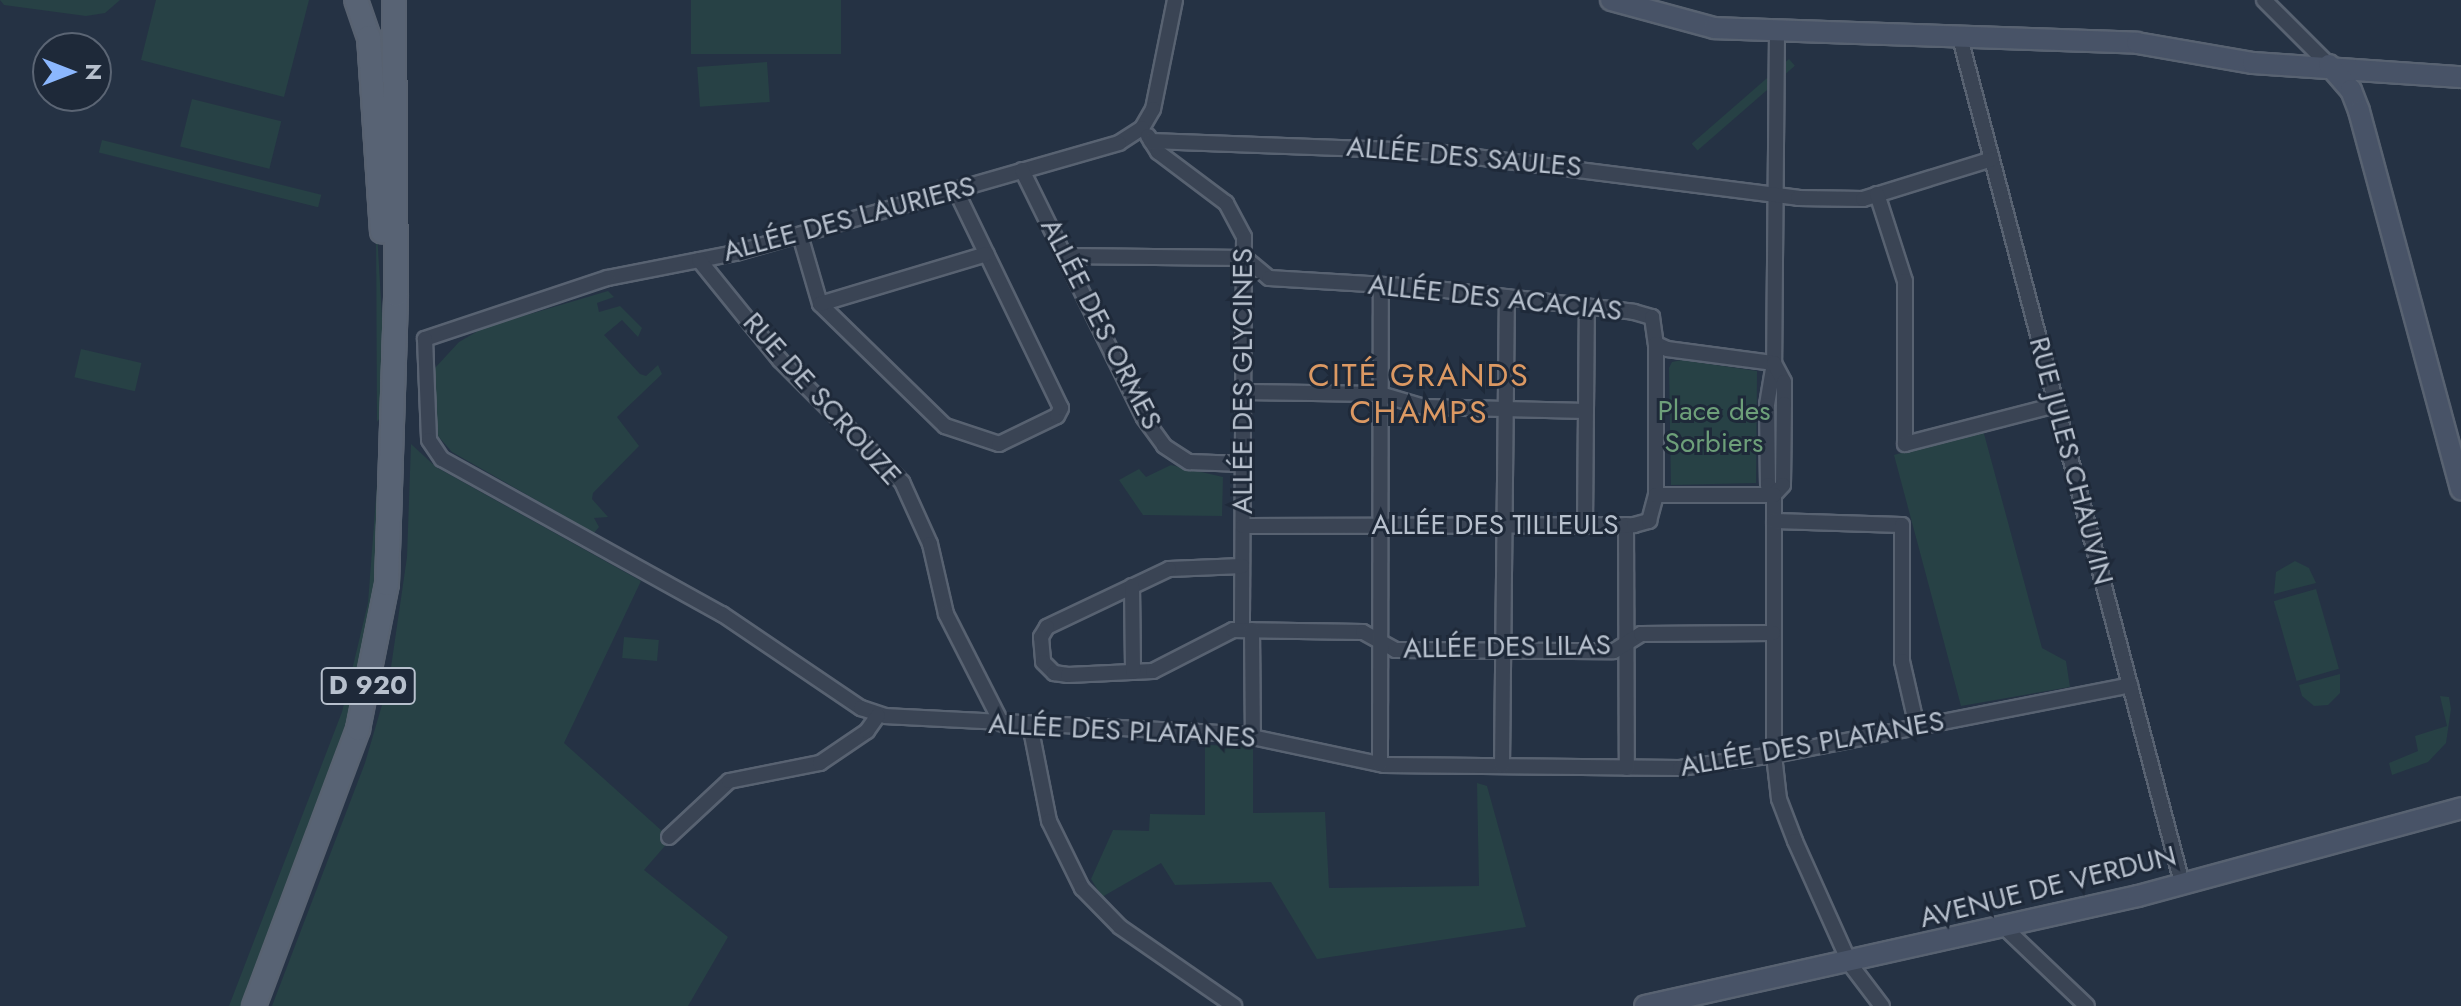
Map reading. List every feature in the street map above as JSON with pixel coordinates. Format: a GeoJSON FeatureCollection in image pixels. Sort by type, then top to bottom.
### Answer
{"type":"FeatureCollection","features":[{"type":"Feature","properties":{"kind":"main road","name":"D 920"},"geometry":{"type":"LineString","coordinates":[[356,0],[369,37],[393,348]]}},
{"type":"Feature","properties":{"kind":"main road","name":"D 920"},"geometry":{"type":"LineString","coordinates":[[383,0],[380,59],[392,142]]}},
{"type":"Feature","properties":{"kind":"main road","name":"D 920"},"geometry":{"type":"LineString","coordinates":[[254,1006],[358,729],[378,645],[392,518],[394,0]]}},
{"type":"Feature","properties":{"kind":"main road"},"geometry":{"type":"LineString","coordinates":[[1611,0],[1677,21],[1777,33],[2137,43],[2253,63],[2329,65],[2461,77]]}},
{"type":"Feature","properties":{"kind":"main road"},"geometry":{"type":"LineString","coordinates":[[2329,65],[2351,90],[2359,111],[2461,490]]}},
{"type":"Feature","properties":{"kind":"main road"},"geometry":{"type":"LineString","coordinates":[[2359,111],[2358,88],[2363,78],[2390,71]]}},
{"type":"Feature","properties":{"kind":"main road","name":"AVENUE DE VERDUN"},"geometry":{"type":"LineString","coordinates":[[1645,1006],[2005,928],[2461,808]]}},
{"type":"Feature","properties":{"kind":"street"},"geometry":{"type":"LineString","coordinates":[[1146,134],[1161,84],[1175,0]]}},
{"type":"Feature","properties":{"kind":"street"},"geometry":{"type":"LineString","coordinates":[[2274,3],[2329,65]]}},
{"type":"Feature","properties":{"kind":"street"},"geometry":{"type":"LineString","coordinates":[[1777,33],[1774,363],[1784,393],[1783,485],[1774,495],[1774,755],[1784,813],[1850,964],[1882,1006]]}},
{"type":"Feature","properties":{"kind":"street","name":"RUE JULES CHAUVIN"},"geometry":{"type":"LineString","coordinates":[[1960,38],[2182,883]]}},
{"type":"Feature","properties":{"kind":"street","name":"ALLÉE DES LAURIERS"},"geometry":{"type":"LineString","coordinates":[[425,339],[607,278],[699,260],[800,235],[1146,134]]}},
{"type":"Feature","properties":{"kind":"street","name":"ALLÉE DES SAULES"},"geometry":{"type":"LineString","coordinates":[[1146,134],[1428,151],[1776,195],[1863,199],[1992,159]]}},
{"type":"Feature","properties":{"kind":"street","name":"ALLÉE DES GLYCINES"},"geometry":{"type":"LineString","coordinates":[[1146,134],[1226,203],[1240,222],[1245,258],[1242,566],[1253,736]]}},
{"type":"Feature","properties":{"kind":"street","name":"ALLÉE DES ORMES"},"geometry":{"type":"LineString","coordinates":[[1022,170],[1144,418],[1164,446],[1189,462],[1243,464]]}},
{"type":"Feature","properties":{"kind":"street"},"geometry":{"type":"LineString","coordinates":[[800,235],[820,304],[945,426],[999,444],[1057,416],[1061,408],[956,191]]}},
{"type":"Feature","properties":{"kind":"street"},"geometry":{"type":"LineString","coordinates":[[1877,194],[1905,281],[1905,444],[2056,405]]}},
{"type":"Feature","properties":{"kind":"street"},"geometry":{"type":"LineString","coordinates":[[820,304],[987,254]]}},
{"type":"Feature","properties":{"kind":"street"},"geometry":{"type":"LineString","coordinates":[[1064,256],[1245,258]]}},
{"type":"Feature","properties":{"kind":"street","name":"ALLÉE DES ACACIAS"},"geometry":{"type":"LineString","coordinates":[[1245,258],[1269,278],[1507,297],[1652,317],[1656,344],[1774,363]]}},
{"type":"Feature","properties":{"kind":"street","name":"RUE DE SCROUZE"},"geometry":{"type":"LineString","coordinates":[[699,260],[780,360],[902,482],[930,544],[946,614],[1002,724]]}},
{"type":"Feature","properties":{"kind":"street"},"geometry":{"type":"LineString","coordinates":[[1380,764],[1381,285]]}},
{"type":"Feature","properties":{"kind":"street"},"geometry":{"type":"LineString","coordinates":[[1502,766],[1507,297]]}},
{"type":"Feature","properties":{"kind":"street"},"geometry":{"type":"LineString","coordinates":[[1585,525],[1587,307]]}},
{"type":"Feature","properties":{"kind":"street","name":"ALLÉE DES PLATANES"},"geometry":{"type":"LineString","coordinates":[[425,339],[426,420],[429,440],[442,459],[722,614],[878,715],[1253,736],[1380,764],[1680,768],[1774,755],[2130,685]]}},
{"type":"Feature","properties":{"kind":"street"},"geometry":{"type":"LineString","coordinates":[[1656,344],[1656,495]]}},
{"type":"Feature","properties":{"kind":"street"},"geometry":{"type":"LineString","coordinates":[[1244,392],[1380,394],[1424,407],[1586,411]]}},
{"type":"Feature","properties":{"kind":"street","name":"ALLÉE DES TILLEULS"},"geometry":{"type":"LineString","coordinates":[[1243,526],[1626,525],[1649,521],[1656,495],[1774,495]]}},
{"type":"Feature","properties":{"kind":"street"},"geometry":{"type":"LineString","coordinates":[[1774,521],[1902,525],[1902,661],[1917,727]]}},
{"type":"Feature","properties":{"kind":"street"},"geometry":{"type":"LineString","coordinates":[[1626,525],[1627,768]]}},
{"type":"Feature","properties":{"kind":"street"},"geometry":{"type":"LineString","coordinates":[[1242,566],[1172,568],[1047,627],[1040,649],[1054,673],[1133,672],[1168,668],[1220,634],[1247,630]]}},
{"type":"Feature","properties":{"kind":"street"},"geometry":{"type":"LineString","coordinates":[[1132,586],[1133,672]]}},
{"type":"Feature","properties":{"kind":"street","name":"ALLÉE DES LILAS"},"geometry":{"type":"LineString","coordinates":[[1247,630],[1363,632],[1395,650],[1504,651],[1614,651],[1641,634],[1773,633]]}},
{"type":"Feature","properties":{"kind":"street"},"geometry":{"type":"LineString","coordinates":[[669,837],[729,781],[820,763],[867,731],[878,715]]}},
{"type":"Feature","properties":{"kind":"street"},"geometry":{"type":"LineString","coordinates":[[1030,725],[1049,821],[1082,888],[1120,927],[1234,1006]]}},
{"type":"Feature","properties":{"kind":"street"},"geometry":{"type":"LineString","coordinates":[[2005,928],[2087,1006]]}},
{"type":"Feature","properties":{"kind":"green space"},"geometry":{"type":"Polygon","coordinates":[[[0,0],[120,0],[105,13],[86,16],[4,5],[0,0]]]}},
{"type":"Feature","properties":{"kind":"green space"},"geometry":{"type":"Polygon","coordinates":[[[156,0],[309,0],[284,97],[141,60],[156,0]]]}},
{"type":"Feature","properties":{"kind":"green space"},"geometry":{"type":"Polygon","coordinates":[[[691,0],[841,0],[841,54],[691,54],[691,0]]]}},
{"type":"Feature","properties":{"kind":"green space"},"geometry":{"type":"Polygon","coordinates":[[[1789,59],[1795,66],[1698,150],[1692,144],[1789,59]]]}},
{"type":"Feature","properties":{"kind":"green space"},"geometry":{"type":"Polygon","coordinates":[[[767,62],[770,102],[700,107],[697,67],[767,62]]]}},
{"type":"Feature","properties":{"kind":"green space"},"geometry":{"type":"Polygon","coordinates":[[[192,99],[281,121],[269,169],[180,147],[192,99]]]}},
{"type":"Feature","properties":{"kind":"green space"},"geometry":{"type":"Polygon","coordinates":[[[102,140],[321,195],[318,207],[99,153],[102,140]]]}},
{"type":"Feature","properties":{"kind":"green space"},"geometry":{"type":"Polygon","coordinates":[[[376,215],[384,352],[382,415],[377,422],[376,215]]]}},
{"type":"Feature","properties":{"kind":"green space"},"geometry":{"type":"Polygon","coordinates":[[[608,291],[614,297],[597,303],[599,312],[620,306],[642,328],[638,337],[622,320],[604,335],[640,374],[646,376],[658,365],[662,374],[617,417],[639,446],[593,493],[592,499],[608,517],[594,518],[599,527],[594,533],[452,452],[437,435],[434,369],[459,342],[483,328],[608,291]]]}},
{"type":"Feature","properties":{"kind":"green space"},"geometry":{"type":"Polygon","coordinates":[[[81,349],[141,363],[135,391],[74,377],[81,349]]]}},
{"type":"Feature","properties":{"kind":"green space","name":"Place des Sorbiers"},"geometry":{"type":"Polygon","coordinates":[[[1682,360],[1757,371],[1756,483],[1671,485],[1669,368],[1672,362],[1682,360]]]}},
{"type":"Feature","properties":{"kind":"green space"},"geometry":{"type":"Polygon","coordinates":[[[382,419],[375,601],[351,714],[245,1006],[229,1006],[342,712],[368,603],[382,419]]]}},
{"type":"Feature","properties":{"kind":"green space"},"geometry":{"type":"Polygon","coordinates":[[[1983,430],[2042,648],[2066,661],[2070,687],[1961,706],[1894,455],[1983,430]]]}},
{"type":"Feature","properties":{"kind":"green space"},"geometry":{"type":"Polygon","coordinates":[[[411,444],[436,467],[641,581],[564,743],[671,839],[644,870],[728,937],[688,1006],[272,1006],[365,763],[389,681],[407,557],[411,444]]]}},
{"type":"Feature","properties":{"kind":"green space"},"geometry":{"type":"Polygon","coordinates":[[[1171,465],[1223,477],[1222,516],[1143,515],[1119,480],[1139,469],[1146,477],[1171,465]]]}},
{"type":"Feature","properties":{"kind":"green space"},"geometry":{"type":"Polygon","coordinates":[[[2295,561],[2309,568],[2316,583],[2274,594],[2276,572],[2295,561]]]}},
{"type":"Feature","properties":{"kind":"green space"},"geometry":{"type":"Polygon","coordinates":[[[2316,589],[2339,669],[2297,681],[2274,601],[2316,589]]]}},
{"type":"Feature","properties":{"kind":"green space"},"geometry":{"type":"Polygon","coordinates":[[[624,637],[659,640],[657,661],[622,658],[624,637]]]}},
{"type":"Feature","properties":{"kind":"green space"},"geometry":{"type":"Polygon","coordinates":[[[2340,674],[2340,693],[2328,705],[2314,706],[2302,696],[2299,685],[2340,674]]]}},
{"type":"Feature","properties":{"kind":"green space"},"geometry":{"type":"Polygon","coordinates":[[[2440,696],[2449,697],[2451,709],[2446,743],[2428,762],[2392,775],[2389,763],[2418,751],[2415,736],[2447,726],[2440,696]]]}},
{"type":"Feature","properties":{"kind":"green space"},"geometry":{"type":"Polygon","coordinates":[[[1205,745],[1253,746],[1253,813],[1325,812],[1329,888],[1479,886],[1477,783],[1487,786],[1526,927],[1317,959],[1271,882],[1175,885],[1161,863],[1102,897],[1091,879],[1113,830],[1149,831],[1150,814],[1205,815],[1205,745]]]}},
{"type":"Feature","properties":{"kind":"district","name":"CITÉ GRANDS CHAMPS"},"geometry":{"type":"Point","coordinates":[1419,394]}}]}
